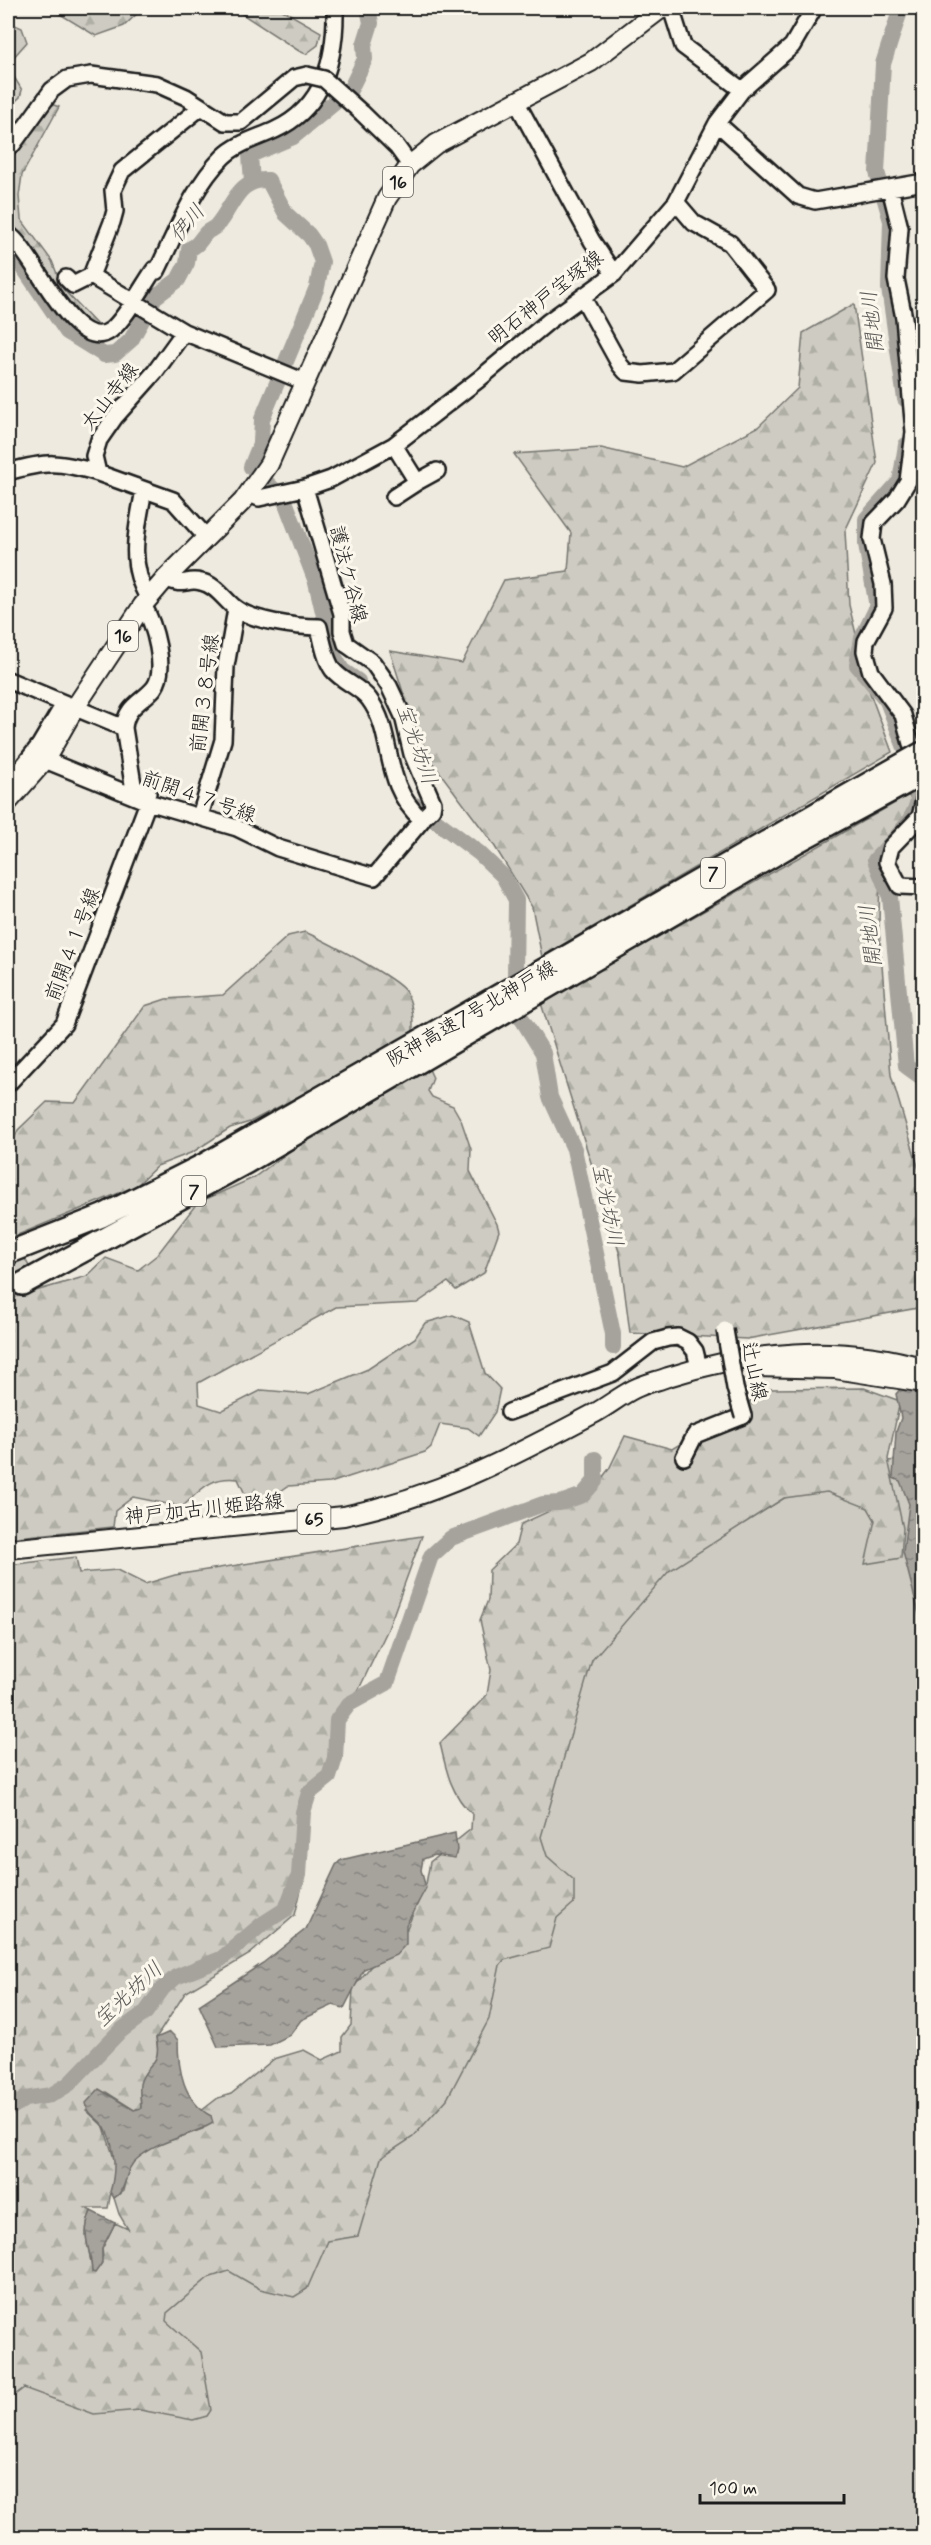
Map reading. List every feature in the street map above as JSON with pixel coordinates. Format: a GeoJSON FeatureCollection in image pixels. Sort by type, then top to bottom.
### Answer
{"type":"FeatureCollection","features":[{"type":"Feature","properties":{"kind":"highway","name":"阪神高速7号北神戸線"},"geometry":{"type":"LineString","coordinates":[[8,1253],[129,1203],[359,1086],[795,835],[924,752]]}},
{"type":"Feature","properties":{"kind":"highway","name":"阪神高速7号北神戸線"},"geometry":{"type":"LineString","coordinates":[[795,835],[924,773]]}},
{"type":"Feature","properties":{"kind":"highway","name":"阪神高速7号北神戸線"},"geometry":{"type":"LineString","coordinates":[[22,1284],[237,1168],[359,1086]]}},
{"type":"Feature","properties":{"kind":"main road","name":"16"},"geometry":{"type":"LineString","coordinates":[[8,802],[45,760],[69,707],[146,602],[256,483],[301,380],[387,198],[410,165],[435,144],[591,62],[662,8]]}},
{"type":"Feature","properties":{"kind":"main road","name":"神戸加古川姫路線"},"geometry":{"type":"LineString","coordinates":[[8,1549],[332,1517],[390,1506],[447,1487],[522,1452],[599,1411],[634,1388],[699,1367],[774,1355],[826,1353],[888,1368],[924,1383]]}},
{"type":"Feature","properties":{"kind":"main road","name":"神戸加古川姫路線"},"geometry":{"type":"LineString","coordinates":[[599,1411],[699,1376],[756,1367],[924,1368]]}},
{"type":"Feature","properties":{"kind":"street"},"geometry":{"type":"LineString","coordinates":[[312,76],[324,67],[329,8]]}},
{"type":"Feature","properties":{"kind":"street"},"geometry":{"type":"LineString","coordinates":[[8,234],[26,253],[68,315],[89,334],[99,336],[109,332],[133,302],[154,270],[157,271],[209,172],[226,155],[247,142],[279,129],[309,106],[328,74],[333,58],[335,8]]}},
{"type":"Feature","properties":{"kind":"street"},"geometry":{"type":"LineString","coordinates":[[671,8],[683,46],[742,90]]}},
{"type":"Feature","properties":{"kind":"street","name":"明石神戸宝塚線"},"geometry":{"type":"LineString","coordinates":[[256,483],[259,498],[304,488],[331,479],[394,445],[549,321],[614,274],[676,202],[717,123],[742,90],[792,46],[814,8]]}},
{"type":"Feature","properties":{"kind":"street"},"geometry":{"type":"LineString","coordinates":[[8,147],[13,144],[52,90],[67,79],[91,75],[157,84],[186,97],[225,122],[241,122],[294,78],[312,76],[324,79],[362,113],[397,147],[410,165]]}},
{"type":"Feature","properties":{"kind":"street"},"geometry":{"type":"LineString","coordinates":[[516,101],[592,241],[614,274]]}},
{"type":"Feature","properties":{"kind":"street"},"geometry":{"type":"LineString","coordinates":[[66,278],[73,285],[92,276],[112,222],[115,211],[113,190],[122,171],[200,108]]}},
{"type":"Feature","properties":{"kind":"street"},"geometry":{"type":"LineString","coordinates":[[717,123],[798,196],[815,201],[924,182]]}},
{"type":"Feature","properties":{"kind":"street"},"geometry":{"type":"LineString","coordinates":[[886,189],[900,228],[896,279],[918,387],[908,482],[897,499],[874,523],[872,539],[883,584],[884,608],[866,641],[865,651],[871,672],[916,728],[924,790]]}},
{"type":"Feature","properties":{"kind":"street"},"geometry":{"type":"LineString","coordinates":[[583,298],[620,365],[626,372],[643,374],[673,370],[767,290],[730,243],[694,224],[676,202]]}},
{"type":"Feature","properties":{"kind":"street"},"geometry":{"type":"LineString","coordinates":[[92,276],[183,332],[301,380]]}},
{"type":"Feature","properties":{"kind":"street","name":"太山寺線"},"geometry":{"type":"LineString","coordinates":[[98,473],[94,456],[99,440],[115,417],[155,372],[183,332]]}},
{"type":"Feature","properties":{"kind":"street"},"geometry":{"type":"LineString","coordinates":[[394,445],[417,482]]}},
{"type":"Feature","properties":{"kind":"street"},"geometry":{"type":"LineString","coordinates":[[8,472],[47,462],[73,465],[98,473],[173,500],[207,538]]}},
{"type":"Feature","properties":{"kind":"street"},"geometry":{"type":"LineString","coordinates":[[394,497],[437,471]]}},
{"type":"Feature","properties":{"kind":"street","name":"護法ケ谷線"},"geometry":{"type":"LineString","coordinates":[[304,488],[342,614],[342,632],[346,645],[373,663],[389,686],[403,716],[411,754],[433,804],[427,814]]}},
{"type":"Feature","properties":{"kind":"street"},"geometry":{"type":"LineString","coordinates":[[144,490],[135,556],[141,587],[156,638],[159,678],[155,686],[127,713],[124,728],[133,784],[136,789],[156,796],[153,803]]}},
{"type":"Feature","properties":{"kind":"street"},"geometry":{"type":"LineString","coordinates":[[166,578],[177,584],[200,581],[217,591],[236,609]]}},
{"type":"Feature","properties":{"kind":"street","name":"前開３８号線"},"geometry":{"type":"LineString","coordinates":[[200,816],[223,740],[226,666],[236,609]]}},
{"type":"Feature","properties":{"kind":"street","name":"前開４７号線"},"geometry":{"type":"LineString","coordinates":[[45,760],[153,803],[237,828],[278,848],[374,877],[422,820],[413,812],[393,779],[379,719],[370,700],[334,671],[319,627],[280,624],[236,609]]}},
{"type":"Feature","properties":{"kind":"street"},"geometry":{"type":"LineString","coordinates":[[8,680],[124,728]]}},
{"type":"Feature","properties":{"kind":"street"},"geometry":{"type":"LineString","coordinates":[[8,785],[69,707]]}},
{"type":"Feature","properties":{"kind":"street"},"geometry":{"type":"LineString","coordinates":[[924,800],[920,818],[891,847],[888,862],[900,886],[924,887]]}},
{"type":"Feature","properties":{"kind":"street","name":"前開４１号線"},"geometry":{"type":"LineString","coordinates":[[8,1084],[54,1036],[68,1015],[153,803]]}},
{"type":"Feature","properties":{"kind":"street","name":"辻山線"},"geometry":{"type":"LineString","coordinates":[[684,1457],[695,1435],[743,1416],[735,1388],[725,1330]]}},
{"type":"Feature","properties":{"kind":"street"},"geometry":{"type":"LineString","coordinates":[[509,1412],[613,1374],[653,1342],[668,1338],[678,1337],[688,1342],[695,1351],[699,1367]]}},
{"type":"Feature","properties":{"kind":"green space"},"geometry":{"type":"Polygon","coordinates":[[[50,8],[143,8],[124,26],[96,36],[50,8]]]}},
{"type":"Feature","properties":{"kind":"green space"},"geometry":{"type":"Polygon","coordinates":[[[233,8],[279,8],[321,32],[318,45],[306,54],[299,51],[233,8]]]}},
{"type":"Feature","properties":{"kind":"green space"},"geometry":{"type":"Polygon","coordinates":[[[8,22],[22,28],[27,42],[12,59],[14,77],[22,90],[20,97],[8,108],[8,22]]]}},
{"type":"Feature","properties":{"kind":"green space"},"geometry":{"type":"Polygon","coordinates":[[[51,104],[59,107],[22,175],[19,196],[21,219],[52,261],[63,289],[98,326],[93,332],[66,304],[8,227],[8,157],[51,104]]]}},
{"type":"Feature","properties":{"kind":"green space"},"geometry":{"type":"Polygon","coordinates":[[[854,304],[877,463],[845,531],[849,605],[870,693],[892,752],[542,957],[532,907],[492,842],[420,746],[390,651],[462,663],[504,580],[568,571],[571,533],[514,454],[601,448],[682,467],[758,427],[798,388],[803,333],[854,304]]]}},
{"type":"Feature","properties":{"kind":"green space"},"geometry":{"type":"Polygon","coordinates":[[[909,795],[913,805],[880,855],[879,929],[891,1075],[923,1183],[923,1307],[747,1339],[630,1333],[620,1255],[541,1003],[909,795]]]}},
{"type":"Feature","properties":{"kind":"green space"},"geometry":{"type":"Polygon","coordinates":[[[305,932],[358,959],[399,985],[410,1001],[413,1036],[250,1122],[230,1128],[193,1152],[157,1166],[136,1186],[8,1239],[8,1152],[18,1130],[47,1102],[75,1103],[145,1006],[166,999],[223,995],[288,936],[305,932]]]}},
{"type":"Feature","properties":{"kind":"green space"},"geometry":{"type":"Polygon","coordinates":[[[428,1067],[433,1078],[428,1091],[432,1097],[453,1106],[461,1120],[471,1149],[470,1171],[499,1231],[484,1273],[456,1290],[448,1282],[417,1303],[336,1307],[198,1383],[199,1404],[221,1411],[262,1390],[308,1394],[368,1369],[415,1338],[425,1323],[453,1315],[469,1322],[485,1373],[500,1389],[495,1412],[479,1436],[468,1428],[440,1424],[431,1447],[425,1452],[330,1483],[288,1486],[257,1508],[250,1505],[238,1479],[228,1479],[206,1486],[182,1507],[133,1497],[115,1511],[113,1527],[8,1538],[8,1263],[24,1257],[31,1270],[9,1282],[15,1297],[87,1276],[106,1258],[138,1270],[157,1255],[197,1203],[253,1178],[304,1141],[428,1067]]]}},
{"type":"Feature","properties":{"kind":"green space"},"geometry":{"type":"Polygon","coordinates":[[[864,1388],[900,1401],[888,1459],[903,1528],[901,1558],[865,1564],[875,1520],[868,1508],[827,1492],[784,1498],[669,1571],[592,1660],[541,1837],[547,1856],[574,1880],[574,1903],[557,1918],[549,1948],[504,1960],[500,1965],[489,2019],[447,2099],[413,2137],[381,2158],[358,2236],[328,2241],[307,2289],[294,2297],[260,2289],[229,2271],[208,2278],[167,2313],[166,2321],[201,2352],[211,2410],[207,2416],[193,2420],[140,2410],[94,2414],[24,2388],[8,2400],[8,1565],[76,1557],[79,1573],[117,1570],[145,1584],[175,1575],[422,1536],[388,1629],[359,1689],[333,1730],[325,1774],[304,1815],[301,1890],[295,1915],[250,1954],[185,1993],[156,2038],[158,2047],[156,2060],[146,2072],[141,2083],[141,2108],[134,2110],[106,2092],[86,2110],[104,2127],[116,2165],[108,2208],[86,2208],[91,2211],[86,2235],[92,2272],[103,2256],[102,2249],[115,2223],[128,2229],[119,2214],[114,2198],[123,2191],[128,2169],[135,2159],[157,2145],[203,2129],[211,2116],[201,2111],[218,2098],[231,2094],[274,2059],[304,2050],[322,2060],[342,2051],[342,2037],[351,2025],[353,1988],[371,1966],[397,1951],[426,1884],[430,1862],[471,1829],[472,1814],[454,1790],[440,1743],[487,1695],[491,1670],[480,1620],[488,1600],[489,1570],[516,1544],[521,1524],[591,1492],[609,1469],[625,1436],[672,1449],[770,1389],[864,1388]]]}},
{"type":"Feature","properties":{"kind":"green space"},"geometry":{"type":"Polygon","coordinates":[[[923,1458],[923,2537],[8,2538],[8,2391],[374,2104],[561,1636],[838,1465],[923,1458]]]}},
{"type":"Feature","properties":{"kind":"water"},"geometry":{"type":"Polygon","coordinates":[[[923,1363],[923,1630],[903,1552],[909,1504],[900,1481],[893,1478],[896,1432],[901,1418],[896,1394],[923,1363]]]}},
{"type":"Feature","properties":{"kind":"water"},"geometry":{"type":"Polygon","coordinates":[[[455,1833],[457,1850],[455,1858],[434,1855],[423,1859],[421,1870],[426,1888],[406,1925],[406,1944],[396,1955],[364,1969],[344,2008],[333,2005],[301,2020],[290,2035],[270,2045],[218,2047],[199,2005],[263,1963],[306,1929],[336,1865],[341,1860],[455,1833]]]}},
{"type":"Feature","properties":{"kind":"water"},"geometry":{"type":"Polygon","coordinates":[[[170,2032],[178,2040],[181,2073],[188,2093],[202,2110],[211,2116],[213,2123],[155,2147],[137,2159],[130,2168],[122,2190],[114,2198],[110,2192],[114,2168],[109,2136],[103,2125],[91,2114],[86,2103],[99,2089],[134,2110],[141,2108],[140,2084],[142,2077],[157,2055],[156,2038],[170,2032]]]}},
{"type":"Feature","properties":{"kind":"water"},"geometry":{"type":"Polygon","coordinates":[[[91,2211],[115,2223],[102,2249],[102,2263],[95,2273],[92,2272],[86,2236],[91,2211]]]}},
{"type":"Feature","properties":{"kind":"waterway","name":"伊川"},"geometry":{"type":"LineString","coordinates":[[252,182],[250,155],[293,137],[350,90],[365,59],[364,45],[371,23],[368,8]]}},
{"type":"Feature","properties":{"kind":"waterway","name":"開地川"},"geometry":{"type":"LineString","coordinates":[[901,8],[883,64],[877,172],[891,221],[889,288],[905,399]]}},
{"type":"Feature","properties":{"kind":"waterway","name":"宝光坊川"},"geometry":{"type":"LineString","coordinates":[[8,245],[67,332],[104,355],[115,354],[131,340],[155,297],[178,280],[187,263],[189,249],[216,226],[243,189],[249,184],[268,180],[286,214],[309,235],[316,245],[322,262],[317,287],[262,419],[261,442],[251,467],[285,501],[316,582],[333,654],[342,670],[358,681]]}},
{"type":"Feature","properties":{"kind":"waterway","name":"開地川"},"geometry":{"type":"LineString","coordinates":[[906,445],[900,481],[866,519],[866,544],[877,607],[862,638],[857,665],[887,701],[907,753]]}},
{"type":"Feature","properties":{"kind":"waterway","name":"開地川"},"geometry":{"type":"LineString","coordinates":[[917,789],[918,799],[911,818],[875,860],[890,897],[906,1066],[924,1079]]}},
{"type":"Feature","properties":{"kind":"waterway","name":"宝光坊川"},"geometry":{"type":"LineString","coordinates":[[415,805],[479,853],[503,876],[516,900],[515,975],[519,1014],[543,1053],[550,1097],[574,1149],[613,1334],[613,1347]]}},
{"type":"Feature","properties":{"kind":"waterway","name":"宝光坊川"},"geometry":{"type":"LineString","coordinates":[[8,2109],[25,2099],[51,2095],[69,2084],[119,2032],[146,2012],[163,1988],[176,1977],[221,1959],[261,1925],[286,1909],[299,1875],[303,1812],[309,1793],[329,1777],[335,1758],[337,1720],[349,1704],[387,1683],[431,1556],[451,1538],[543,1504],[560,1503],[583,1495],[595,1481],[595,1459]]}},
{"type":"Feature","properties":{"kind":"tunnel"},"geometry":{"type":"LineString","coordinates":[[8,1289],[22,1284]]}}]}
